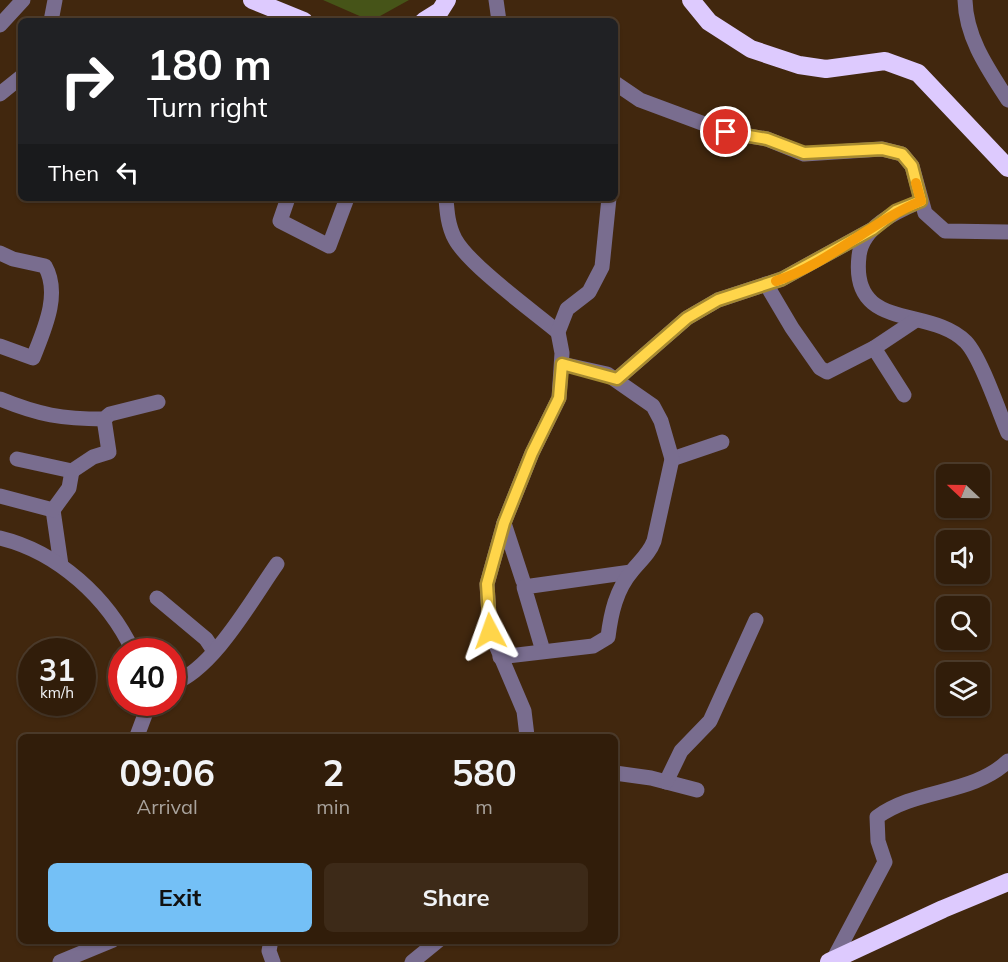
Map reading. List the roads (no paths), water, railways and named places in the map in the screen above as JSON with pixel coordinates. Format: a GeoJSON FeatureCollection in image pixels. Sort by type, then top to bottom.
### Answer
{"type":"FeatureCollection","features":[{"type":"Feature","properties":{"kind":"highway"},"geometry":{"type":"LineString","coordinates":[[252,0],[297,18]]}},
{"type":"Feature","properties":{"kind":"highway"},"geometry":{"type":"LineString","coordinates":[[429,18],[440,11],[447,0]]}},
{"type":"Feature","properties":{"kind":"highway"},"geometry":{"type":"LineString","coordinates":[[691,0],[709,22],[751,49],[799,65],[826,69],[885,61],[918,73],[1008,168]]}},
{"type":"Feature","properties":{"kind":"highway"},"geometry":{"type":"LineString","coordinates":[[831,961],[943,909],[1008,885]]}},
{"type":"Feature","properties":{"kind":"street"},"geometry":{"type":"LineString","coordinates":[[0,25],[23,0]]}},
{"type":"Feature","properties":{"kind":"street"},"geometry":{"type":"LineString","coordinates":[[52,18],[55,0]]}},
{"type":"Feature","properties":{"kind":"street"},"geometry":{"type":"LineString","coordinates":[[496,0],[499,18]]}},
{"type":"Feature","properties":{"kind":"street"},"geometry":{"type":"LineString","coordinates":[[965,0],[965,16],[980,56],[1008,100]]}},
{"type":"Feature","properties":{"kind":"street"},"geometry":{"type":"LineString","coordinates":[[0,94],[18,79]]}},
{"type":"Feature","properties":{"kind":"street"},"geometry":{"type":"LineString","coordinates":[[618,85],[640,100],[726,132],[767,139],[804,153],[882,149],[902,154],[912,166],[925,213],[945,231],[1008,232]]}},
{"type":"Feature","properties":{"kind":"street"},"geometry":{"type":"LineString","coordinates":[[287,201],[280,221],[329,246],[346,201]]}},
{"type":"Feature","properties":{"kind":"street"},"geometry":{"type":"LineString","coordinates":[[446,201],[447,219],[455,239],[472,259],[558,332]]}},
{"type":"Feature","properties":{"kind":"street"},"geometry":{"type":"LineString","coordinates":[[527,734],[524,711],[490,631],[487,584],[504,523],[532,453],[559,398],[562,364],[558,332],[567,309],[589,292],[602,267],[609,201]]}},
{"type":"Feature","properties":{"kind":"street"},"geometry":{"type":"LineString","coordinates":[[617,379],[687,318],[718,300],[782,279],[873,229],[896,211],[921,201]]}},
{"type":"Feature","properties":{"kind":"street"},"geometry":{"type":"LineString","coordinates":[[873,229],[860,251],[857,274],[864,293],[879,308],[945,327],[967,343],[1008,433]]}},
{"type":"Feature","properties":{"kind":"street"},"geometry":{"type":"LineString","coordinates":[[0,253],[45,266],[53,280],[50,306],[33,358],[0,346]]}},
{"type":"Feature","properties":{"kind":"street"},"geometry":{"type":"LineString","coordinates":[[766,284],[792,328],[820,368],[827,372],[874,348],[916,320]]}},
{"type":"Feature","properties":{"kind":"street"},"geometry":{"type":"LineString","coordinates":[[874,348],[904,395]]}},
{"type":"Feature","properties":{"kind":"street"},"geometry":{"type":"LineString","coordinates":[[500,657],[593,646],[608,637],[611,608],[631,572],[649,553],[654,541],[672,459],[661,421],[653,406],[617,379],[562,364]]}},
{"type":"Feature","properties":{"kind":"street"},"geometry":{"type":"LineString","coordinates":[[0,399],[50,417],[104,419],[110,414],[158,402]]}},
{"type":"Feature","properties":{"kind":"street"},"geometry":{"type":"LineString","coordinates":[[17,459],[72,471],[93,457],[109,452],[104,419]]}},
{"type":"Feature","properties":{"kind":"street"},"geometry":{"type":"LineString","coordinates":[[672,459],[722,442]]}},
{"type":"Feature","properties":{"kind":"street"},"geometry":{"type":"LineString","coordinates":[[61,565],[53,510],[69,488],[72,471]]}},
{"type":"Feature","properties":{"kind":"street"},"geometry":{"type":"LineString","coordinates":[[0,496],[53,510]]}},
{"type":"Feature","properties":{"kind":"street"},"geometry":{"type":"LineString","coordinates":[[504,523],[523,581]]}},
{"type":"Feature","properties":{"kind":"street"},"geometry":{"type":"LineString","coordinates":[[0,538],[17,542],[61,565],[90,588],[127,638]]}},
{"type":"Feature","properties":{"kind":"street"},"geometry":{"type":"LineString","coordinates":[[186,679],[214,651],[277,564]]}},
{"type":"Feature","properties":{"kind":"street"},"geometry":{"type":"LineString","coordinates":[[543,651],[525,587],[631,572]]}},
{"type":"Feature","properties":{"kind":"street"},"geometry":{"type":"LineString","coordinates":[[157,598],[206,639],[214,651]]}},
{"type":"Feature","properties":{"kind":"street"},"geometry":{"type":"LineString","coordinates":[[666,782],[681,751],[710,721],[756,620]]}},
{"type":"Feature","properties":{"kind":"street"},"geometry":{"type":"LineString","coordinates":[[138,734],[144,716]]}},
{"type":"Feature","properties":{"kind":"street"},"geometry":{"type":"LineString","coordinates":[[831,961],[885,862],[878,841],[877,817],[903,801],[969,784],[995,774],[1008,761]]}},
{"type":"Feature","properties":{"kind":"street"},"geometry":{"type":"LineString","coordinates":[[618,774],[697,790]]}},
{"type":"Feature","properties":{"kind":"street"},"geometry":{"type":"LineString","coordinates":[[60,962],[103,944]]}},
{"type":"Feature","properties":{"kind":"street"},"geometry":{"type":"LineString","coordinates":[[270,944],[269,951],[273,962]]}},
{"type":"Feature","properties":{"kind":"street"},"geometry":{"type":"LineString","coordinates":[[411,962],[434,944]]}}]}
